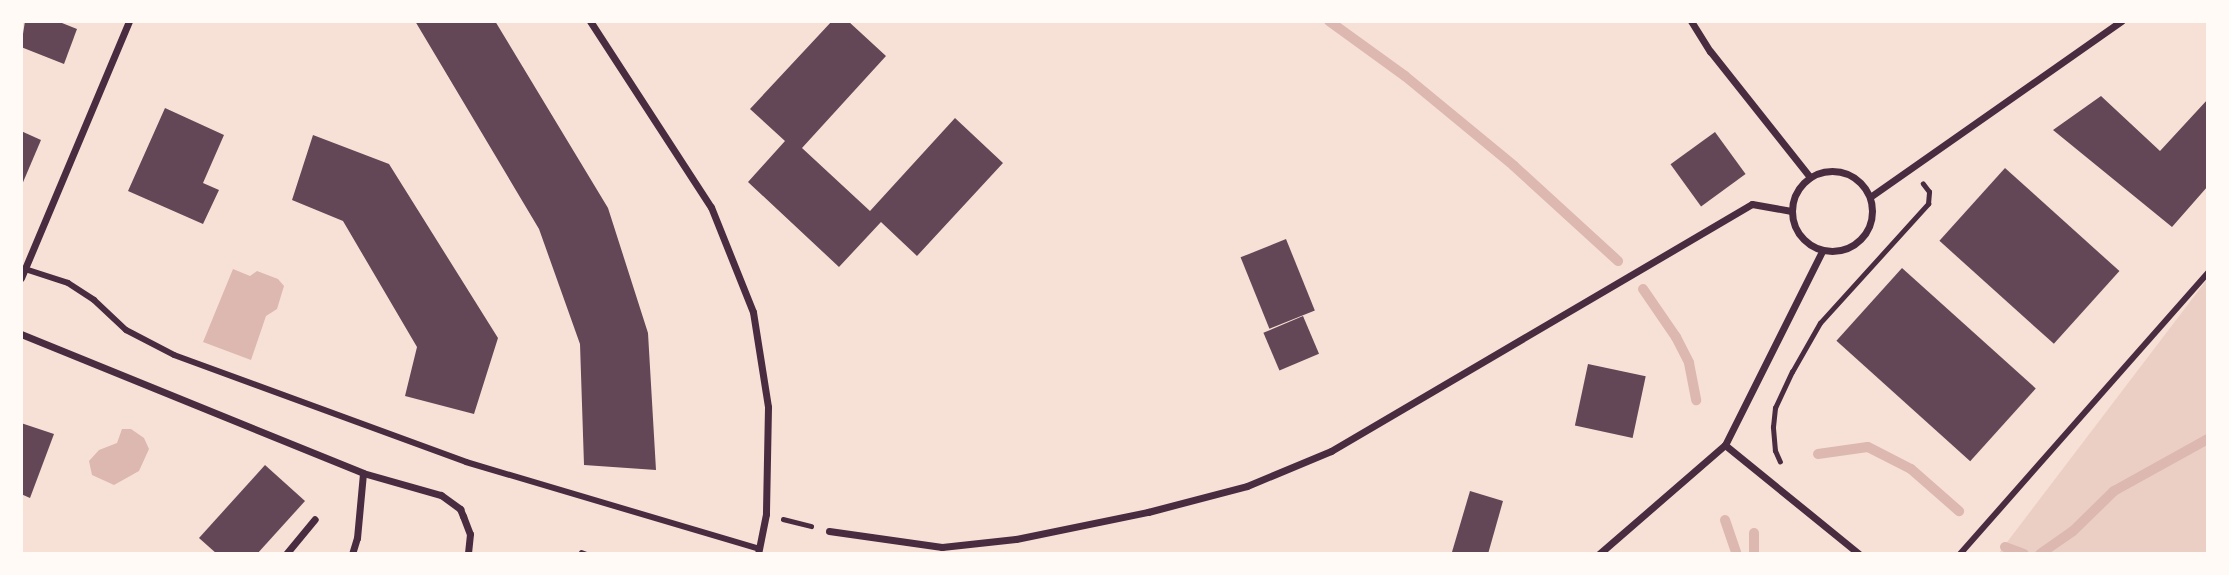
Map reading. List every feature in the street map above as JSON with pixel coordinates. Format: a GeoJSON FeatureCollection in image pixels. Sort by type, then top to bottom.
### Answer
{"type":"FeatureCollection","features":[{"type":"Feature","properties":{"kind":"street"},"geometry":{"type":"LineString","coordinates":[[21,278],[129,21]]}},
{"type":"Feature","properties":{"kind":"street"},"geometry":{"type":"LineString","coordinates":[[23,268],[68,283],[94,300],[126,330],[174,355],[466,462],[758,552],[766,514],[768,407],[753,312],[711,206],[590,21]]}},
{"type":"Feature","properties":{"kind":"street"},"geometry":{"type":"LineString","coordinates":[[1691,21],[1710,51],[1810,177]]}},
{"type":"Feature","properties":{"kind":"street"},"geometry":{"type":"LineString","coordinates":[[1870,197],[2121,21]]}},
{"type":"Feature","properties":{"kind":"street"},"geometry":{"type":"LineString","coordinates":[[1833,170],[1845,172],[1864,187],[1870,197],[1871,222],[1866,233],[1847,249],[1822,251],[1800,236],[1791,211],[1793,198],[1810,177],[1833,170]]}},
{"type":"Feature","properties":{"kind":"street"},"geometry":{"type":"LineString","coordinates":[[829,531],[942,547],[1016,540],[1148,512],[1247,486],[1331,451],[1752,204],[1791,211]]}},
{"type":"Feature","properties":{"kind":"street"},"geometry":{"type":"LineString","coordinates":[[1599,554],[1725,444],[1822,251]]}},
{"type":"Feature","properties":{"kind":"street"},"geometry":{"type":"LineString","coordinates":[[1960,554],[2208,273]]}},
{"type":"Feature","properties":{"kind":"street"},"geometry":{"type":"LineString","coordinates":[[21,334],[363,473],[441,495],[460,509],[470,534],[468,554]]}},
{"type":"Feature","properties":{"kind":"street"},"geometry":{"type":"LineString","coordinates":[[1725,444],[1859,554]]}},
{"type":"Feature","properties":{"kind":"street"},"geometry":{"type":"LineString","coordinates":[[352,554],[357,538],[363,473]]}},
{"type":"Feature","properties":{"kind":"street"},"geometry":{"type":"LineString","coordinates":[[286,554],[315,519]]}},
{"type":"Feature","properties":{"kind":"path"},"geometry":{"type":"LineString","coordinates":[[1786,475],[1775,451],[1775,408],[1820,323],[1928,204],[1930,192],[1910,168]]}},
{"type":"Feature","properties":{"kind":"path"},"geometry":{"type":"LineString","coordinates":[[766,514],[829,531]]}},
{"type":"Feature","properties":{"kind":"shaded area"},"geometry":{"type":"Polygon","coordinates":[[[233,269],[250,276],[257,271],[278,279],[284,286],[277,309],[266,316],[251,360],[203,342],[233,269]]]}},
{"type":"Feature","properties":{"kind":"shaded area"},"geometry":{"type":"Polygon","coordinates":[[[2208,278],[2208,554],[1998,554],[2208,278]]]}},
{"type":"Feature","properties":{"kind":"shaded area"},"geometry":{"type":"Polygon","coordinates":[[[122,429],[131,429],[144,438],[149,449],[139,471],[114,485],[92,475],[89,461],[99,450],[117,443],[122,429]]]}},
{"type":"Feature","properties":{"kind":"building"},"geometry":{"type":"Polygon","coordinates":[[[25,21],[57,21],[77,29],[64,64],[21,47],[25,21]]]}},
{"type":"Feature","properties":{"kind":"building"},"geometry":{"type":"Polygon","coordinates":[[[415,21],[495,21],[608,208],[648,333],[656,470],[584,465],[580,344],[539,229],[415,21]]]}},
{"type":"Feature","properties":{"kind":"building"},"geometry":{"type":"Polygon","coordinates":[[[832,21],[848,21],[886,56],[802,148],[870,211],[955,118],[1003,163],[917,256],[881,222],[839,267],[748,182],[785,141],[750,109],[832,21]]]}},
{"type":"Feature","properties":{"kind":"building"},"geometry":{"type":"Polygon","coordinates":[[[2101,96],[2160,151],[2208,99],[2208,186],[2172,227],[2053,130],[2101,96]]]}},
{"type":"Feature","properties":{"kind":"building"},"geometry":{"type":"Polygon","coordinates":[[[165,108],[224,135],[203,183],[219,190],[203,224],[128,191],[165,108]]]}},
{"type":"Feature","properties":{"kind":"building"},"geometry":{"type":"Polygon","coordinates":[[[21,131],[41,140],[21,187],[21,131]]]}},
{"type":"Feature","properties":{"kind":"building"},"geometry":{"type":"Polygon","coordinates":[[[1715,132],[1746,174],[1701,206],[1671,164],[1715,132]]]}},
{"type":"Feature","properties":{"kind":"building"},"geometry":{"type":"Polygon","coordinates":[[[313,135],[389,164],[498,338],[474,414],[405,396],[417,347],[343,221],[292,200],[313,135]]]}},
{"type":"Feature","properties":{"kind":"building"},"geometry":{"type":"Polygon","coordinates":[[[2005,168],[2119,271],[2054,344],[1939,241],[2005,168]]]}},
{"type":"Feature","properties":{"kind":"building"},"geometry":{"type":"Polygon","coordinates":[[[1286,239],[1315,310],[1269,329],[1241,257],[1286,239]]]}},
{"type":"Feature","properties":{"kind":"building"},"geometry":{"type":"Polygon","coordinates":[[[1902,268],[2036,388],[1970,461],[1836,341],[1902,268]]]}},
{"type":"Feature","properties":{"kind":"building"},"geometry":{"type":"Polygon","coordinates":[[[1303,316],[1319,354],[1279,371],[1263,333],[1303,316]]]}},
{"type":"Feature","properties":{"kind":"building"},"geometry":{"type":"Polygon","coordinates":[[[1588,364],[1646,376],[1633,438],[1575,426],[1588,364]]]}},
{"type":"Feature","properties":{"kind":"building"},"geometry":{"type":"Polygon","coordinates":[[[21,423],[54,434],[30,498],[21,494],[21,423]]]}},
{"type":"Feature","properties":{"kind":"building"},"geometry":{"type":"Polygon","coordinates":[[[265,465],[305,501],[257,554],[217,554],[199,538],[265,465]]]}},
{"type":"Feature","properties":{"kind":"building"},"geometry":{"type":"Polygon","coordinates":[[[1470,491],[1503,501],[1488,554],[1452,552],[1470,491]]]}},
{"type":"Feature","properties":{"kind":"waterway"},"geometry":{"type":"LineString","coordinates":[[1329,21],[1405,76],[1514,166],[1618,261]]}},
{"type":"Feature","properties":{"kind":"waterway"},"geometry":{"type":"LineString","coordinates":[[1643,289],[1676,337],[1689,363],[1696,400]]}},
{"type":"Feature","properties":{"kind":"waterway"},"geometry":{"type":"LineString","coordinates":[[2040,554],[2073,531],[2114,491],[2208,439]]}},
{"type":"Feature","properties":{"kind":"waterway"},"geometry":{"type":"LineString","coordinates":[[1818,454],[1868,447],[1911,469],[1959,511]]}},
{"type":"Feature","properties":{"kind":"waterway"},"geometry":{"type":"LineString","coordinates":[[1725,520],[1737,554]]}},
{"type":"Feature","properties":{"kind":"waterway"},"geometry":{"type":"LineString","coordinates":[[1754,533],[1754,554]]}},
{"type":"Feature","properties":{"kind":"waterway"},"geometry":{"type":"LineString","coordinates":[[2005,547],[2024,554]]}}]}
